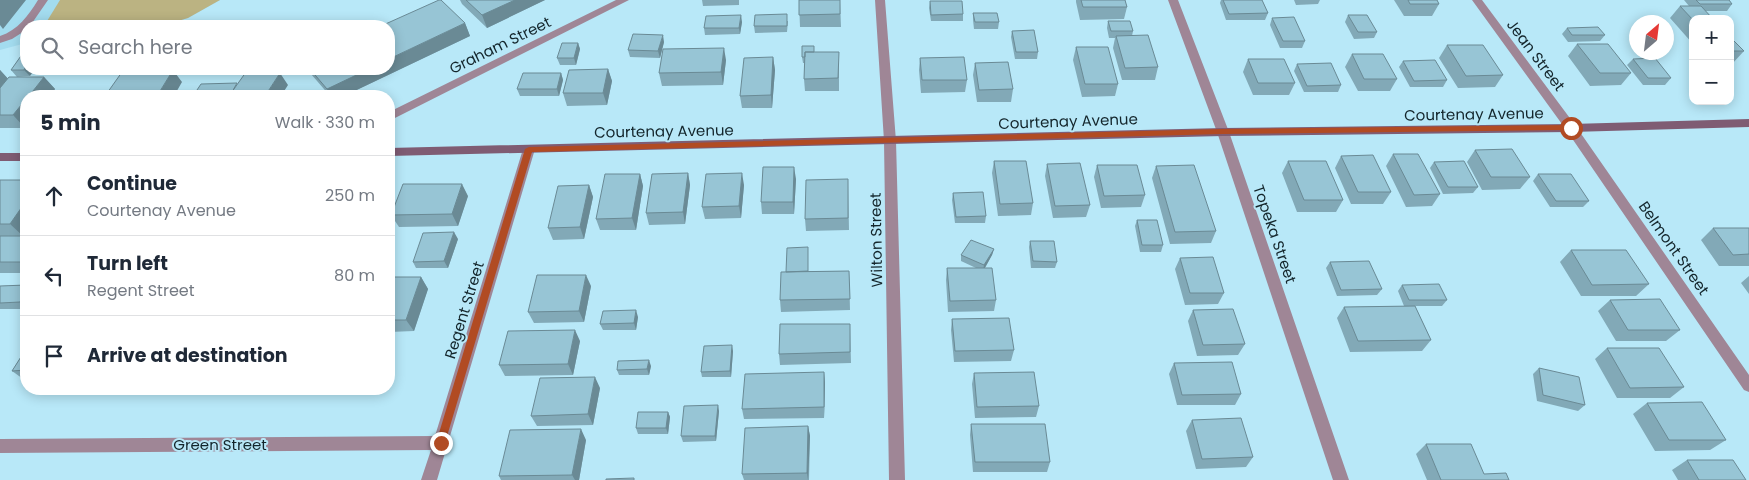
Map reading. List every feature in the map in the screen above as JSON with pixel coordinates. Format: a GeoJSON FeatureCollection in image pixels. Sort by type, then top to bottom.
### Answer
{"type":"FeatureCollection","features":[{"type":"Feature","properties":{"kind":"street"},"geometry":{"type":"LineString","coordinates":[[29,20],[43,0]]}},
{"type":"Feature","properties":{"kind":"street","name":"Graham Street"},"geometry":{"type":"LineString","coordinates":[[395,114],[624,0]]}},
{"type":"Feature","properties":{"kind":"street","name":"Wilton Street"},"geometry":{"type":"LineString","coordinates":[[880,0],[890,141],[897,480]]}},
{"type":"Feature","properties":{"kind":"street","name":"Topeka Street"},"geometry":{"type":"LineString","coordinates":[[1174,0],[1223,132],[1341,480]]}},
{"type":"Feature","properties":{"kind":"street","name":"Jean Street"},"geometry":{"type":"LineString","coordinates":[[1477,0],[1571,128]]}},
{"type":"Feature","properties":{"kind":"street"},"geometry":{"type":"LineString","coordinates":[[0,40],[20,31]]}},
{"type":"Feature","properties":{"kind":"street","name":"Courtenay Avenue"},"geometry":{"type":"LineString","coordinates":[[395,152],[1223,132],[1571,128],[1749,123]]}},
{"type":"Feature","properties":{"kind":"street","name":"Belmont Street"},"geometry":{"type":"LineString","coordinates":[[1571,128],[1749,386]]}},
{"type":"Feature","properties":{"kind":"street","name":"Regent Street"},"geometry":{"type":"LineString","coordinates":[[429,480],[529,149]]}},
{"type":"Feature","properties":{"kind":"street"},"geometry":{"type":"LineString","coordinates":[[0,157],[20,157]]}},
{"type":"Feature","properties":{"kind":"street","name":"Green Street"},"geometry":{"type":"LineString","coordinates":[[0,446],[441,443]]}},
{"type":"Feature","properties":{"kind":"shaded area"},"geometry":{"type":"Polygon","coordinates":[[[0,0],[220,0],[181,20],[20,20],[20,45],[0,50],[0,0]]]}},
{"type":"Feature","properties":{"kind":"shaded area"},"geometry":{"type":"Polygon","coordinates":[[[60,0],[220,0],[181,20],[48,20],[60,0]]]}},
{"type":"Feature","properties":{"kind":"building"},"geometry":{"type":"Polygon","coordinates":[[[441,0],[465,23],[395,56],[394,20],[441,0]]]}},
{"type":"Feature","properties":{"kind":"building"},"geometry":{"type":"Polygon","coordinates":[[[466,0],[515,0],[482,15],[466,0]]]}},
{"type":"Feature","properties":{"kind":"building"},"geometry":{"type":"Polygon","coordinates":[[[799,0],[840,0],[840,14],[799,15],[799,0]]]}},
{"type":"Feature","properties":{"kind":"building"},"geometry":{"type":"Polygon","coordinates":[[[1081,0],[1125,0],[1127,7],[1083,7],[1081,0]]]}},
{"type":"Feature","properties":{"kind":"building"},"geometry":{"type":"Polygon","coordinates":[[[1223,0],[1262,0],[1268,13],[1229,14],[1223,0]]]}},
{"type":"Feature","properties":{"kind":"building"},"geometry":{"type":"Polygon","coordinates":[[[1408,0],[1437,0],[1439,4],[1410,4],[1408,0]]]}},
{"type":"Feature","properties":{"kind":"building"},"geometry":{"type":"Polygon","coordinates":[[[1696,0],[1729,0],[1732,4],[1700,4],[1696,0]]]}},
{"type":"Feature","properties":{"kind":"building"},"geometry":{"type":"Polygon","coordinates":[[[930,1],[962,1],[963,14],[931,15],[930,1]]]}},
{"type":"Feature","properties":{"kind":"building"},"geometry":{"type":"Polygon","coordinates":[[[1680,6],[1701,6],[1709,15],[1689,15],[1680,6]]]}},
{"type":"Feature","properties":{"kind":"building"},"geometry":{"type":"Polygon","coordinates":[[[973,13],[997,13],[999,22],[975,22],[973,13]]]}},
{"type":"Feature","properties":{"kind":"building"},"geometry":{"type":"Polygon","coordinates":[[[787,14],[787,26],[754,26],[755,15],[787,14]]]}},
{"type":"Feature","properties":{"kind":"building"},"geometry":{"type":"Polygon","coordinates":[[[741,15],[739,28],[704,28],[706,16],[741,15]]]}},
{"type":"Feature","properties":{"kind":"building"},"geometry":{"type":"Polygon","coordinates":[[[1348,15],[1367,15],[1377,32],[1358,32],[1348,15]]]}},
{"type":"Feature","properties":{"kind":"building"},"geometry":{"type":"Polygon","coordinates":[[[1294,17],[1305,41],[1283,41],[1272,18],[1294,17]]]}},
{"type":"Feature","properties":{"kind":"building"},"geometry":{"type":"Polygon","coordinates":[[[1108,21],[1130,21],[1133,31],[1111,31],[1108,21]]]}},
{"type":"Feature","properties":{"kind":"building"},"geometry":{"type":"Polygon","coordinates":[[[1598,27],[1605,35],[1572,35],[1567,28],[1598,27]]]}},
{"type":"Feature","properties":{"kind":"building"},"geometry":{"type":"Polygon","coordinates":[[[1034,30],[1038,52],[1016,52],[1012,31],[1034,30]]]}},
{"type":"Feature","properties":{"kind":"building"},"geometry":{"type":"Polygon","coordinates":[[[633,34],[663,35],[658,51],[628,50],[633,34]]]}},
{"type":"Feature","properties":{"kind":"building"},"geometry":{"type":"Polygon","coordinates":[[[1148,35],[1158,67],[1125,68],[1116,36],[1148,35]]]}},
{"type":"Feature","properties":{"kind":"building"},"geometry":{"type":"Polygon","coordinates":[[[1734,41],[1744,51],[1734,51],[1734,41]]]}},
{"type":"Feature","properties":{"kind":"building"},"geometry":{"type":"Polygon","coordinates":[[[562,43],[578,43],[574,58],[557,58],[562,43]]]}},
{"type":"Feature","properties":{"kind":"building"},"geometry":{"type":"Polygon","coordinates":[[[1577,44],[1608,44],[1631,73],[1600,73],[1577,44]]]}},
{"type":"Feature","properties":{"kind":"building"},"geometry":{"type":"Polygon","coordinates":[[[1447,45],[1483,45],[1503,75],[1466,76],[1447,45]]]}},
{"type":"Feature","properties":{"kind":"building"},"geometry":{"type":"Polygon","coordinates":[[[802,46],[814,46],[814,52],[805,52],[805,57],[802,57],[802,46]]]}},
{"type":"Feature","properties":{"kind":"building"},"geometry":{"type":"Polygon","coordinates":[[[1076,47],[1108,47],[1118,84],[1085,84],[1076,47]]]}},
{"type":"Feature","properties":{"kind":"building"},"geometry":{"type":"Polygon","coordinates":[[[724,48],[721,72],[659,73],[663,49],[724,48]]]}},
{"type":"Feature","properties":{"kind":"building"},"geometry":{"type":"Polygon","coordinates":[[[805,52],[839,52],[838,78],[804,79],[805,52]]]}},
{"type":"Feature","properties":{"kind":"building"},"geometry":{"type":"Polygon","coordinates":[[[1352,54],[1383,54],[1397,79],[1364,79],[1352,54]]]}},
{"type":"Feature","properties":{"kind":"building"},"geometry":{"type":"Polygon","coordinates":[[[20,57],[20,70],[11,70],[20,57]]]}},
{"type":"Feature","properties":{"kind":"building"},"geometry":{"type":"Polygon","coordinates":[[[773,57],[771,95],[740,96],[744,58],[773,57]]]}},
{"type":"Feature","properties":{"kind":"building"},"geometry":{"type":"Polygon","coordinates":[[[964,57],[967,80],[922,80],[920,58],[964,57]]]}},
{"type":"Feature","properties":{"kind":"building"},"geometry":{"type":"Polygon","coordinates":[[[1248,59],[1284,59],[1295,83],[1258,83],[1248,59]]]}},
{"type":"Feature","properties":{"kind":"building"},"geometry":{"type":"Polygon","coordinates":[[[1435,60],[1447,80],[1414,81],[1403,61],[1435,60]]]}},
{"type":"Feature","properties":{"kind":"building"},"geometry":{"type":"Polygon","coordinates":[[[1634,60],[1657,60],[1671,78],[1648,78],[1634,60]]]}},
{"type":"Feature","properties":{"kind":"building"},"geometry":{"type":"Polygon","coordinates":[[[1008,62],[1013,89],[979,90],[975,63],[1008,62]]]}},
{"type":"Feature","properties":{"kind":"building"},"geometry":{"type":"Polygon","coordinates":[[[1331,63],[1341,85],[1307,86],[1297,64],[1331,63]]]}},
{"type":"Feature","properties":{"kind":"building"},"geometry":{"type":"Polygon","coordinates":[[[608,69],[603,93],[563,93],[569,70],[608,69]]]}},
{"type":"Feature","properties":{"kind":"building"},"geometry":{"type":"Polygon","coordinates":[[[523,73],[561,73],[557,89],[517,89],[523,73]]]}},
{"type":"Feature","properties":{"kind":"building"},"geometry":{"type":"Polygon","coordinates":[[[120,75],[170,75],[161,90],[109,90],[120,75]]]}},
{"type":"Feature","properties":{"kind":"building"},"geometry":{"type":"Polygon","coordinates":[[[244,75],[279,75],[269,90],[233,90],[244,75]]]}},
{"type":"Feature","properties":{"kind":"building"},"geometry":{"type":"Polygon","coordinates":[[[315,75],[356,75],[327,89],[315,75]]]}},
{"type":"Feature","properties":{"kind":"building"},"geometry":{"type":"Polygon","coordinates":[[[9,77],[44,77],[34,90],[20,90],[20,106],[13,115],[0,115],[0,88],[9,77]]]}},
{"type":"Feature","properties":{"kind":"building"},"geometry":{"type":"Polygon","coordinates":[[[237,83],[233,90],[197,90],[201,84],[237,83]]]}},
{"type":"Feature","properties":{"kind":"building"},"geometry":{"type":"Polygon","coordinates":[[[1512,149],[1530,177],[1491,177],[1475,150],[1512,149]]]}},
{"type":"Feature","properties":{"kind":"building"},"geometry":{"type":"Polygon","coordinates":[[[1393,154],[1418,154],[1440,194],[1414,195],[1393,154]]]}},
{"type":"Feature","properties":{"kind":"building"},"geometry":{"type":"Polygon","coordinates":[[[1373,155],[1391,192],[1358,192],[1341,156],[1373,155]]]}},
{"type":"Feature","properties":{"kind":"building"},"geometry":{"type":"Polygon","coordinates":[[[994,161],[1026,161],[1033,203],[1000,204],[994,161]]]}},
{"type":"Feature","properties":{"kind":"building"},"geometry":{"type":"Polygon","coordinates":[[[1288,161],[1326,161],[1343,200],[1304,200],[1288,161]]]}},
{"type":"Feature","properties":{"kind":"building"},"geometry":{"type":"Polygon","coordinates":[[[1464,161],[1478,187],[1448,187],[1434,162],[1464,161]]]}},
{"type":"Feature","properties":{"kind":"building"},"geometry":{"type":"Polygon","coordinates":[[[1080,163],[1090,205],[1055,206],[1047,164],[1080,163]]]}},
{"type":"Feature","properties":{"kind":"building"},"geometry":{"type":"Polygon","coordinates":[[[1097,165],[1137,165],[1145,195],[1104,196],[1097,165]]]}},
{"type":"Feature","properties":{"kind":"building"},"geometry":{"type":"Polygon","coordinates":[[[1194,165],[1216,231],[1175,232],[1156,166],[1194,165]]]}},
{"type":"Feature","properties":{"kind":"building"},"geometry":{"type":"Polygon","coordinates":[[[763,167],[794,167],[793,202],[761,202],[763,167]]]}},
{"type":"Feature","properties":{"kind":"building"},"geometry":{"type":"Polygon","coordinates":[[[688,173],[683,212],[646,213],[652,174],[688,173]]]}},
{"type":"Feature","properties":{"kind":"building"},"geometry":{"type":"Polygon","coordinates":[[[742,173],[739,206],[702,207],[706,174],[742,173]]]}},
{"type":"Feature","properties":{"kind":"building"},"geometry":{"type":"Polygon","coordinates":[[[605,174],[640,174],[632,218],[596,219],[605,174]]]}},
{"type":"Feature","properties":{"kind":"building"},"geometry":{"type":"Polygon","coordinates":[[[1538,174],[1571,174],[1589,201],[1556,201],[1538,174]]]}},
{"type":"Feature","properties":{"kind":"building"},"geometry":{"type":"Polygon","coordinates":[[[848,179],[848,218],[805,219],[806,180],[848,179]]]}},
{"type":"Feature","properties":{"kind":"building"},"geometry":{"type":"Polygon","coordinates":[[[0,180],[20,180],[20,210],[10,224],[0,224],[0,180]]]}},
{"type":"Feature","properties":{"kind":"building"},"geometry":{"type":"Polygon","coordinates":[[[403,184],[462,184],[452,214],[395,215],[395,205],[403,184]]]}},
{"type":"Feature","properties":{"kind":"building"},"geometry":{"type":"Polygon","coordinates":[[[589,185],[580,227],[548,228],[558,186],[589,185]]]}},
{"type":"Feature","properties":{"kind":"building"},"geometry":{"type":"Polygon","coordinates":[[[983,192],[986,216],[956,217],[953,193],[983,192]]]}},
{"type":"Feature","properties":{"kind":"building"},"geometry":{"type":"Polygon","coordinates":[[[1137,220],[1157,220],[1163,245],[1142,245],[1137,220]]]}},
{"type":"Feature","properties":{"kind":"building"},"geometry":{"type":"Polygon","coordinates":[[[1713,228],[1749,228],[1749,254],[1733,255],[1713,228]]]}},
{"type":"Feature","properties":{"kind":"building"},"geometry":{"type":"Polygon","coordinates":[[[454,232],[444,261],[413,262],[423,233],[454,232]]]}},
{"type":"Feature","properties":{"kind":"building"},"geometry":{"type":"Polygon","coordinates":[[[0,236],[20,236],[20,262],[0,262],[0,236]]]}},
{"type":"Feature","properties":{"kind":"building"},"geometry":{"type":"Polygon","coordinates":[[[971,240],[994,249],[984,265],[961,255],[971,240]]]}},
{"type":"Feature","properties":{"kind":"building"},"geometry":{"type":"Polygon","coordinates":[[[1030,241],[1054,241],[1057,262],[1033,261],[1030,241]]]}},
{"type":"Feature","properties":{"kind":"building"},"geometry":{"type":"Polygon","coordinates":[[[808,247],[808,271],[786,272],[787,248],[808,247]]]}},
{"type":"Feature","properties":{"kind":"building"},"geometry":{"type":"Polygon","coordinates":[[[1571,250],[1626,250],[1649,284],[1592,285],[1571,250]]]}},
{"type":"Feature","properties":{"kind":"building"},"geometry":{"type":"Polygon","coordinates":[[[1213,257],[1224,293],[1190,293],[1180,258],[1213,257]]]}},
{"type":"Feature","properties":{"kind":"building"},"geometry":{"type":"Polygon","coordinates":[[[1369,261],[1382,289],[1341,290],[1330,262],[1369,261]]]}},
{"type":"Feature","properties":{"kind":"building"},"geometry":{"type":"Polygon","coordinates":[[[947,268],[992,268],[996,300],[950,301],[947,268]]]}},
{"type":"Feature","properties":{"kind":"building"},"geometry":{"type":"Polygon","coordinates":[[[849,271],[850,299],[780,300],[781,272],[849,271]]]}},
{"type":"Feature","properties":{"kind":"building"},"geometry":{"type":"Polygon","coordinates":[[[537,275],[586,275],[579,311],[528,312],[537,275]]]}},
{"type":"Feature","properties":{"kind":"building"},"geometry":{"type":"Polygon","coordinates":[[[395,277],[421,277],[406,320],[395,320],[395,277]]]}},
{"type":"Feature","properties":{"kind":"building"},"geometry":{"type":"Polygon","coordinates":[[[1439,284],[1447,300],[1409,300],[1402,285],[1439,284]]]}},
{"type":"Feature","properties":{"kind":"building"},"geometry":{"type":"Polygon","coordinates":[[[20,285],[20,302],[0,303],[0,286],[20,285]]]}},
{"type":"Feature","properties":{"kind":"building"},"geometry":{"type":"Polygon","coordinates":[[[1660,299],[1680,330],[1628,330],[1610,300],[1660,299]]]}},
{"type":"Feature","properties":{"kind":"building"},"geometry":{"type":"Polygon","coordinates":[[[1415,306],[1431,340],[1358,341],[1344,307],[1415,306]]]}},
{"type":"Feature","properties":{"kind":"building"},"geometry":{"type":"Polygon","coordinates":[[[1233,309],[1245,344],[1203,345],[1193,310],[1233,309]]]}},
{"type":"Feature","properties":{"kind":"building"},"geometry":{"type":"Polygon","coordinates":[[[636,310],[634,323],[600,324],[603,311],[636,310]]]}},
{"type":"Feature","properties":{"kind":"building"},"geometry":{"type":"Polygon","coordinates":[[[1009,318],[1014,350],[955,351],[952,319],[1009,318]]]}},
{"type":"Feature","properties":{"kind":"building"},"geometry":{"type":"Polygon","coordinates":[[[780,324],[850,324],[850,352],[779,354],[780,324]]]}},
{"type":"Feature","properties":{"kind":"building"},"geometry":{"type":"Polygon","coordinates":[[[575,330],[568,364],[499,365],[508,331],[575,330]]]}},
{"type":"Feature","properties":{"kind":"building"},"geometry":{"type":"Polygon","coordinates":[[[732,345],[730,371],[701,372],[704,346],[732,345]]]}},
{"type":"Feature","properties":{"kind":"building"},"geometry":{"type":"Polygon","coordinates":[[[1607,348],[1659,348],[1684,387],[1630,388],[1607,348]]]}},
{"type":"Feature","properties":{"kind":"building"},"geometry":{"type":"Polygon","coordinates":[[[20,358],[20,370],[12,371],[20,358]]]}},
{"type":"Feature","properties":{"kind":"building"},"geometry":{"type":"Polygon","coordinates":[[[649,360],[647,369],[617,370],[618,361],[649,360]]]}},
{"type":"Feature","properties":{"kind":"building"},"geometry":{"type":"Polygon","coordinates":[[[1232,362],[1241,394],[1182,395],[1174,363],[1232,362]]]}},
{"type":"Feature","properties":{"kind":"building"},"geometry":{"type":"Polygon","coordinates":[[[1539,368],[1579,377],[1585,405],[1543,395],[1539,368]]]}},
{"type":"Feature","properties":{"kind":"building"},"geometry":{"type":"Polygon","coordinates":[[[824,372],[824,407],[742,409],[745,374],[824,372]]]}},
{"type":"Feature","properties":{"kind":"building"},"geometry":{"type":"Polygon","coordinates":[[[1034,372],[1039,406],[977,407],[974,373],[1034,372]]]}},
{"type":"Feature","properties":{"kind":"building"},"geometry":{"type":"Polygon","coordinates":[[[595,377],[588,414],[531,416],[540,378],[595,377]]]}},
{"type":"Feature","properties":{"kind":"building"},"geometry":{"type":"Polygon","coordinates":[[[1702,402],[1726,440],[1669,440],[1647,403],[1702,402]]]}},
{"type":"Feature","properties":{"kind":"building"},"geometry":{"type":"Polygon","coordinates":[[[718,405],[715,436],[681,436],[684,406],[718,405]]]}},
{"type":"Feature","properties":{"kind":"building"},"geometry":{"type":"Polygon","coordinates":[[[638,412],[668,412],[666,428],[636,428],[638,412]]]}},
{"type":"Feature","properties":{"kind":"building"},"geometry":{"type":"Polygon","coordinates":[[[1241,418],[1253,457],[1202,459],[1192,420],[1241,418]]]}},
{"type":"Feature","properties":{"kind":"building"},"geometry":{"type":"Polygon","coordinates":[[[971,424],[1045,424],[1050,462],[975,462],[971,424]]]}},
{"type":"Feature","properties":{"kind":"building"},"geometry":{"type":"Polygon","coordinates":[[[808,426],[807,473],[742,474],[745,428],[808,426]]]}},
{"type":"Feature","properties":{"kind":"building"},"geometry":{"type":"Polygon","coordinates":[[[581,429],[572,475],[499,476],[510,430],[581,429]]]}},
{"type":"Feature","properties":{"kind":"building"},"geometry":{"type":"Polygon","coordinates":[[[1426,444],[1471,444],[1484,474],[1506,473],[1509,480],[1441,480],[1426,444]]]}},
{"type":"Feature","properties":{"kind":"building"},"geometry":{"type":"Polygon","coordinates":[[[1687,460],[1733,460],[1746,480],[1699,480],[1687,460]]]}},
{"type":"Feature","properties":{"kind":"building"},"geometry":{"type":"Polygon","coordinates":[[[634,478],[634,480],[606,480],[606,479],[634,478]]]}},
{"type":"Feature","properties":{"kind":"route"},"geometry":{"type":"LineString","coordinates":[[441,443],[529,149],[1223,132],[1571,128]]}}]}
